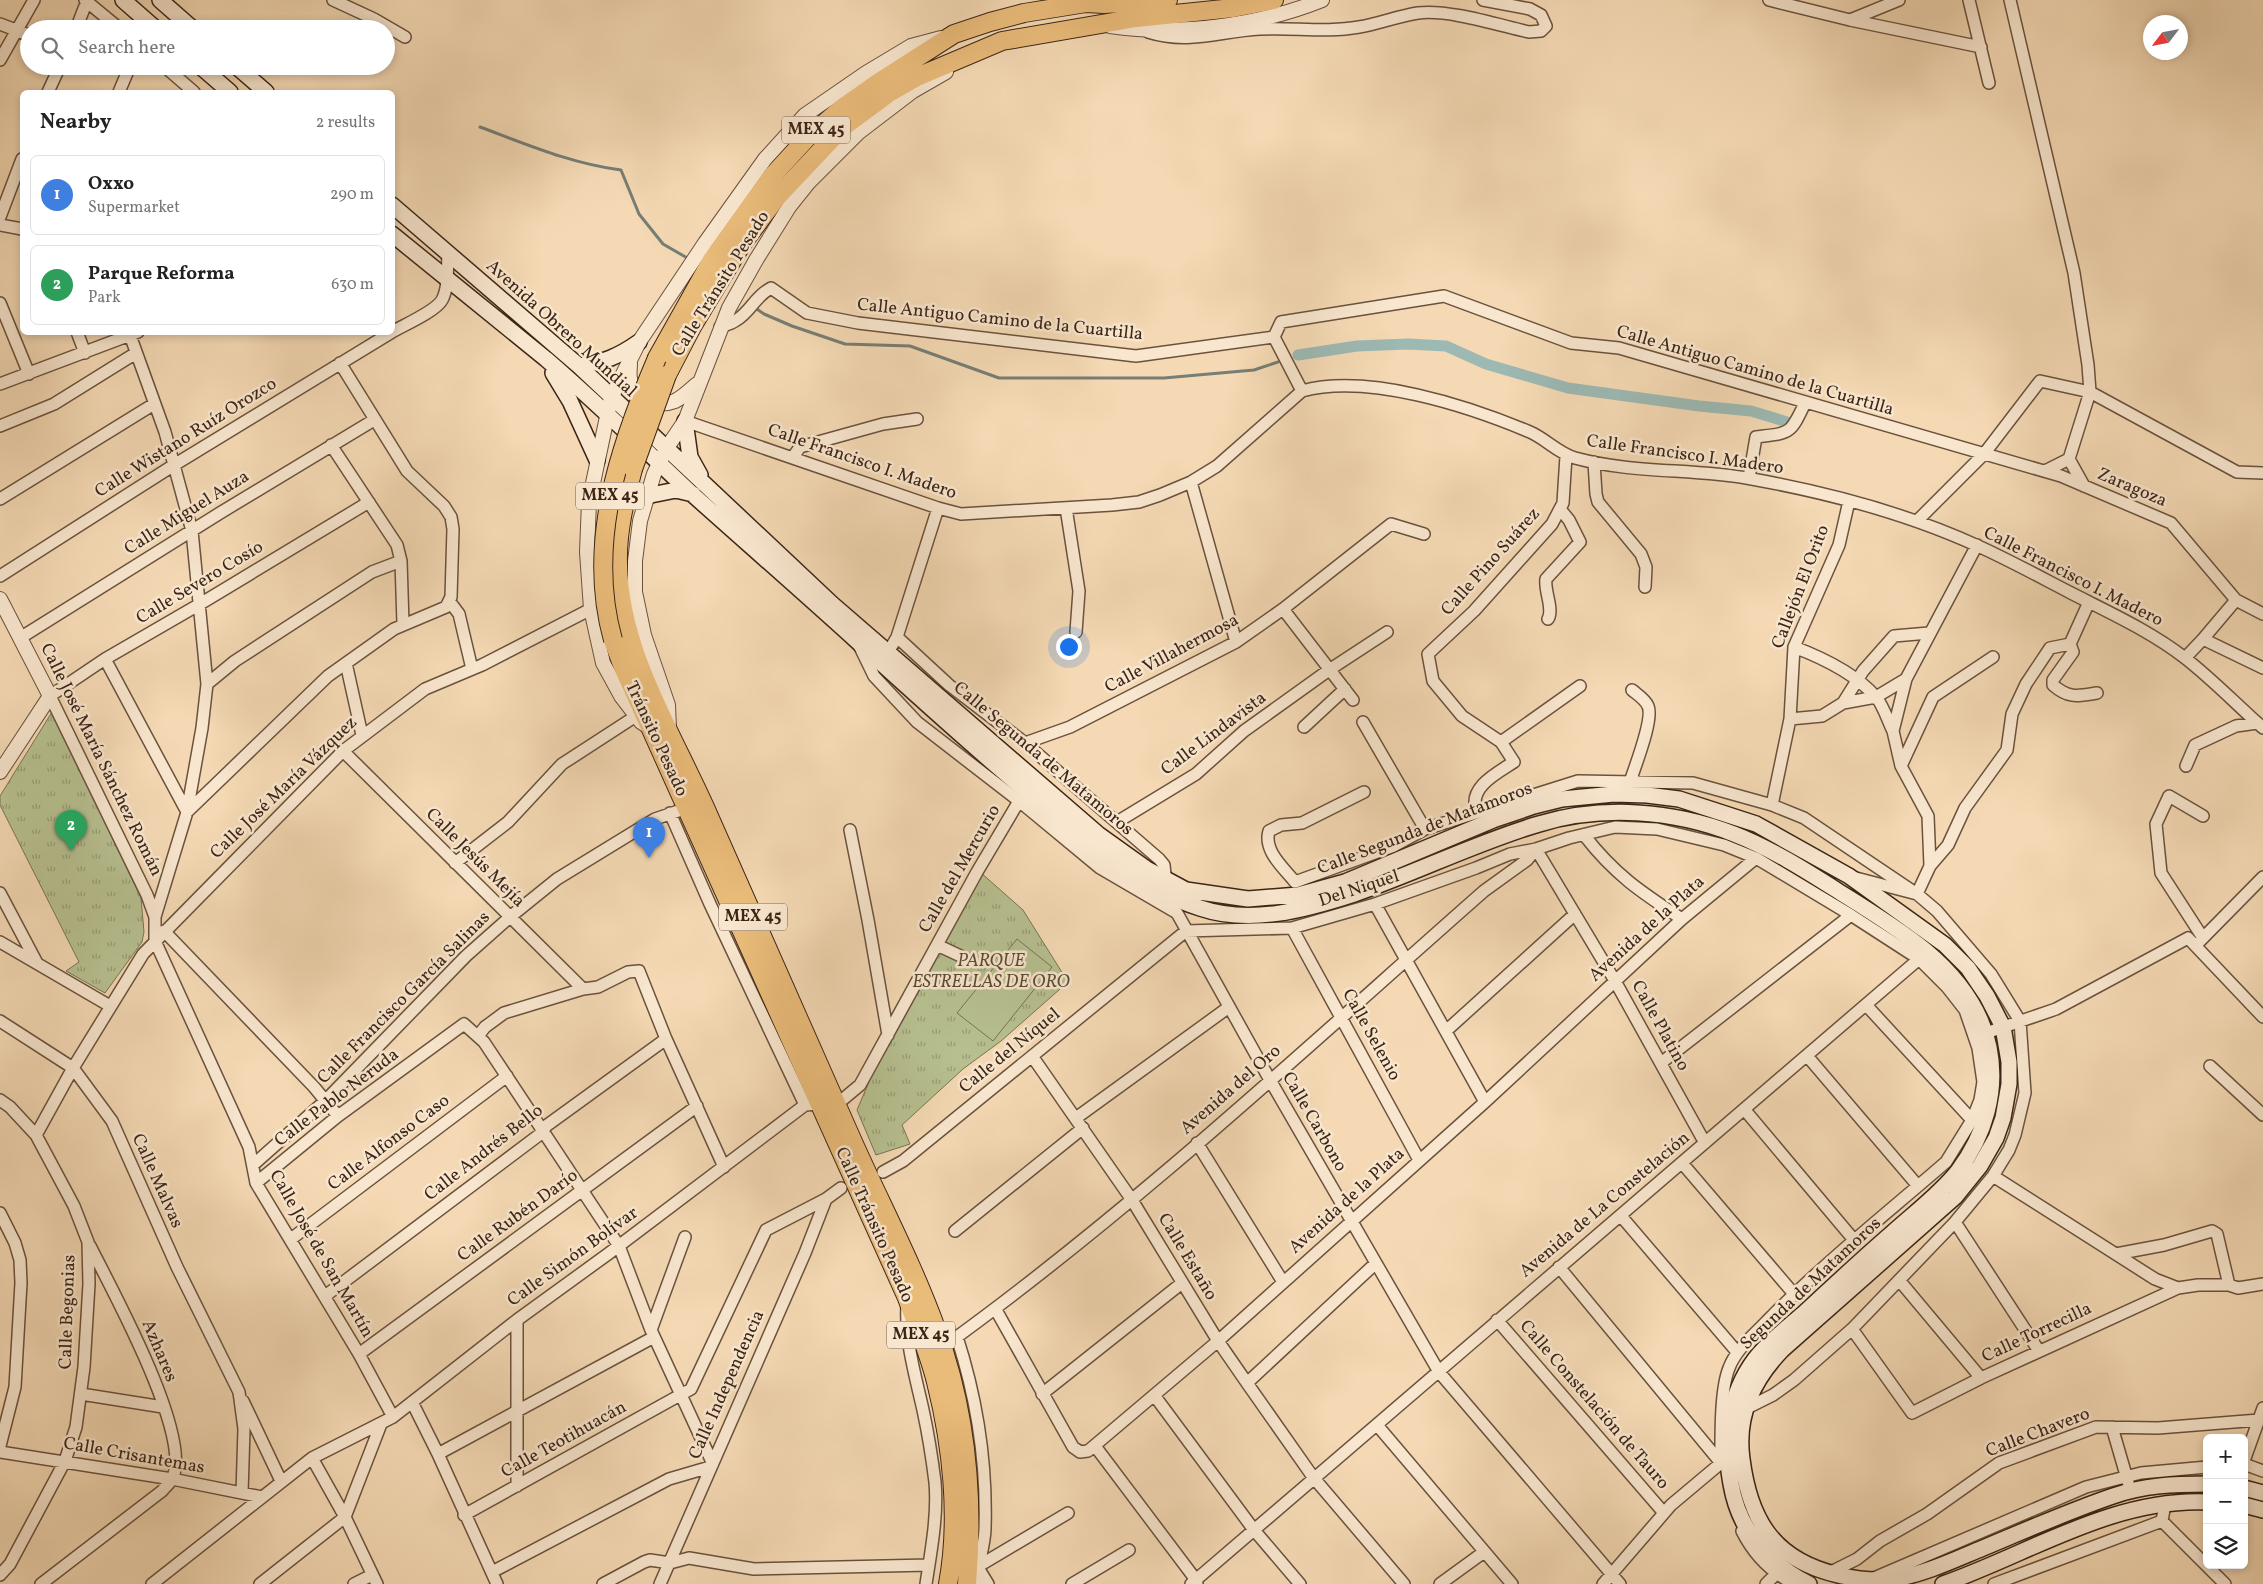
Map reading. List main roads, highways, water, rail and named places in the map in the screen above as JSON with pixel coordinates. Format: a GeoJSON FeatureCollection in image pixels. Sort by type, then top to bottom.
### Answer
{"type":"FeatureCollection","features":[{"type":"Feature","properties":{"kind":"main road"},"geometry":{"type":"LineString","coordinates":[[122,0],[145,20]]}},
{"type":"Feature","properties":{"kind":"main road"},"geometry":{"type":"LineString","coordinates":[[160,0],[183,20]]}},
{"type":"Feature","properties":{"kind":"main road","name":"Calle Tránsito Pesado"},"geometry":{"type":"LineString","coordinates":[[657,358],[712,260],[763,187],[807,138],[842,108],[954,34],[1024,13],[1090,1],[1104,4],[1168,0]]}},
{"type":"Feature","properties":{"kind":"main road","name":"Calle Tránsito Pesado"},"geometry":{"type":"LineString","coordinates":[[620,636],[622,607],[618,556],[621,525],[633,470],[667,374],[693,325],[753,227],[805,165],[843,127],[868,107],[917,77],[985,48],[1026,36],[1104,25],[1136,18],[1233,8],[1274,0]]}},
{"type":"Feature","properties":{"kind":"main road"},"geometry":{"type":"LineString","coordinates":[[210,75],[228,90]]}},
{"type":"Feature","properties":{"kind":"main road"},"geometry":{"type":"LineString","coordinates":[[246,75],[264,90]]}},
{"type":"Feature","properties":{"kind":"main road","name":"Avenida Obrero Mundial"},"geometry":{"type":"LineString","coordinates":[[395,208],[579,366],[612,398],[649,442],[657,468],[693,494]]}},
{"type":"Feature","properties":{"kind":"main road","name":"Avenida Obrero Mundial"},"geometry":{"type":"LineString","coordinates":[[395,236],[543,357],[608,415],[649,442],[666,449],[704,482]]}},
{"type":"Feature","properties":{"kind":"main road"},"geometry":{"type":"LineString","coordinates":[[579,366],[596,364],[620,355],[638,342]]}},
{"type":"Feature","properties":{"kind":"main road"},"geometry":{"type":"LineString","coordinates":[[543,357],[570,400],[596,464]]}},
{"type":"Feature","properties":{"kind":"main road","name":"Tránsito Pesado"},"geometry":{"type":"LineString","coordinates":[[657,358],[644,388],[609,502],[603,536],[604,603],[660,729],[687,808],[820,1104]]}},
{"type":"Feature","properties":{"kind":"main road"},"geometry":{"type":"LineString","coordinates":[[685,421],[690,456],[704,482]]}},
{"type":"Feature","properties":{"kind":"main road","name":"Calle Segunda de Matamoros"},"geometry":{"type":"LineString","coordinates":[[704,482],[832,604],[885,658],[1092,847],[1130,876],[1188,904],[1218,914],[1254,915],[1291,912],[1374,888],[1546,822],[1614,813],[1654,814],[1691,821],[1736,834],[1803,870],[1870,911],[1924,950],[1951,975],[1973,1005],[1986,1033],[1992,1064],[1990,1099],[1980,1135],[1962,1178]]}},
{"type":"Feature","properties":{"kind":"main road"},"geometry":{"type":"LineString","coordinates":[[646,496],[676,490],[693,494]]}},
{"type":"Feature","properties":{"kind":"main road","name":"Calle Segunda de Matamoros"},"geometry":{"type":"LineString","coordinates":[[693,494],[857,641],[885,658],[1098,834],[1147,870],[1186,890],[1248,899],[1298,895],[1345,882],[1494,820],[1534,806],[1562,799],[1614,794],[1679,799],[1756,824],[1849,876],[1915,921],[1945,945],[1968,968],[1987,996],[2003,1027],[2009,1062],[2008,1092],[2003,1118],[1996,1138],[1962,1178]]}},
{"type":"Feature","properties":{"kind":"main road","name":"Tránsito Pesado"},"geometry":{"type":"LineString","coordinates":[[660,729],[704,805],[820,1104]]}},
{"type":"Feature","properties":{"kind":"main road","name":"Calle Tránsito Pesado"},"geometry":{"type":"LineString","coordinates":[[820,1104],[907,1298],[936,1381],[946,1432],[954,1520],[952,1564],[948,1584]]}},
{"type":"Feature","properties":{"kind":"main road","name":"Calle Tránsito Pesado"},"geometry":{"type":"LineString","coordinates":[[820,1104],[921,1290],[942,1347],[962,1422],[967,1466],[970,1544],[967,1584]]}},
{"type":"Feature","properties":{"kind":"main road","name":"Segunda de Matamoros"},"geometry":{"type":"LineString","coordinates":[[1962,1178],[1920,1230],[1768,1364],[1753,1389],[1730,1459],[1761,1521],[1776,1545],[1805,1565],[1829,1572],[1868,1580],[1893,1579],[1934,1568],[2114,1495],[2129,1484],[2203,1484]]}},
{"type":"Feature","properties":{"kind":"main road","name":"Segunda de Matamoros"},"geometry":{"type":"LineString","coordinates":[[1809,1584],[1784,1570],[1760,1548],[1751,1536],[1734,1500],[1728,1423],[1735,1396],[1758,1354],[1962,1178]]}},
{"type":"Feature","properties":{"kind":"main road"},"geometry":{"type":"LineString","coordinates":[[2248,1489],[2263,1493]]}},
{"type":"Feature","properties":{"kind":"main road"},"geometry":{"type":"LineString","coordinates":[[1943,1584],[2036,1544],[2121,1513],[2165,1504],[2203,1502]]}},
{"type":"Feature","properties":{"kind":"main road"},"geometry":{"type":"LineString","coordinates":[[2248,1506],[2263,1510]]}},
{"type":"Feature","properties":{"kind":"waterway"},"geometry":{"type":"LineString","coordinates":[[480,127],[567,158],[621,170],[639,214],[663,244],[689,259]]}},
{"type":"Feature","properties":{"kind":"waterway"},"geometry":{"type":"LineString","coordinates":[[754,307],[764,314],[792,326],[845,344],[910,346],[999,378],[1164,378],[1254,370],[1278,362]]}},
{"type":"Feature","properties":{"kind":"waterway"},"geometry":{"type":"LineString","coordinates":[[1298,355],[1357,346],[1408,344],[1446,346],[1486,364],[1568,388],[1699,406],[1751,411],[1787,422]]}},
{"type":"Feature","properties":{"kind":"place","name":"Parque Reforma"},"geometry":{"type":"Point","coordinates":[71,851]}},
{"type":"Feature","properties":{"kind":"place","name":"Oxxo"},"geometry":{"type":"Point","coordinates":[649,858]}},
{"type":"Feature","properties":{"kind":"park label","name":"PARQUE ESTRELLAS DE ORO"},"geometry":{"type":"Point","coordinates":[991,971]}}]}
